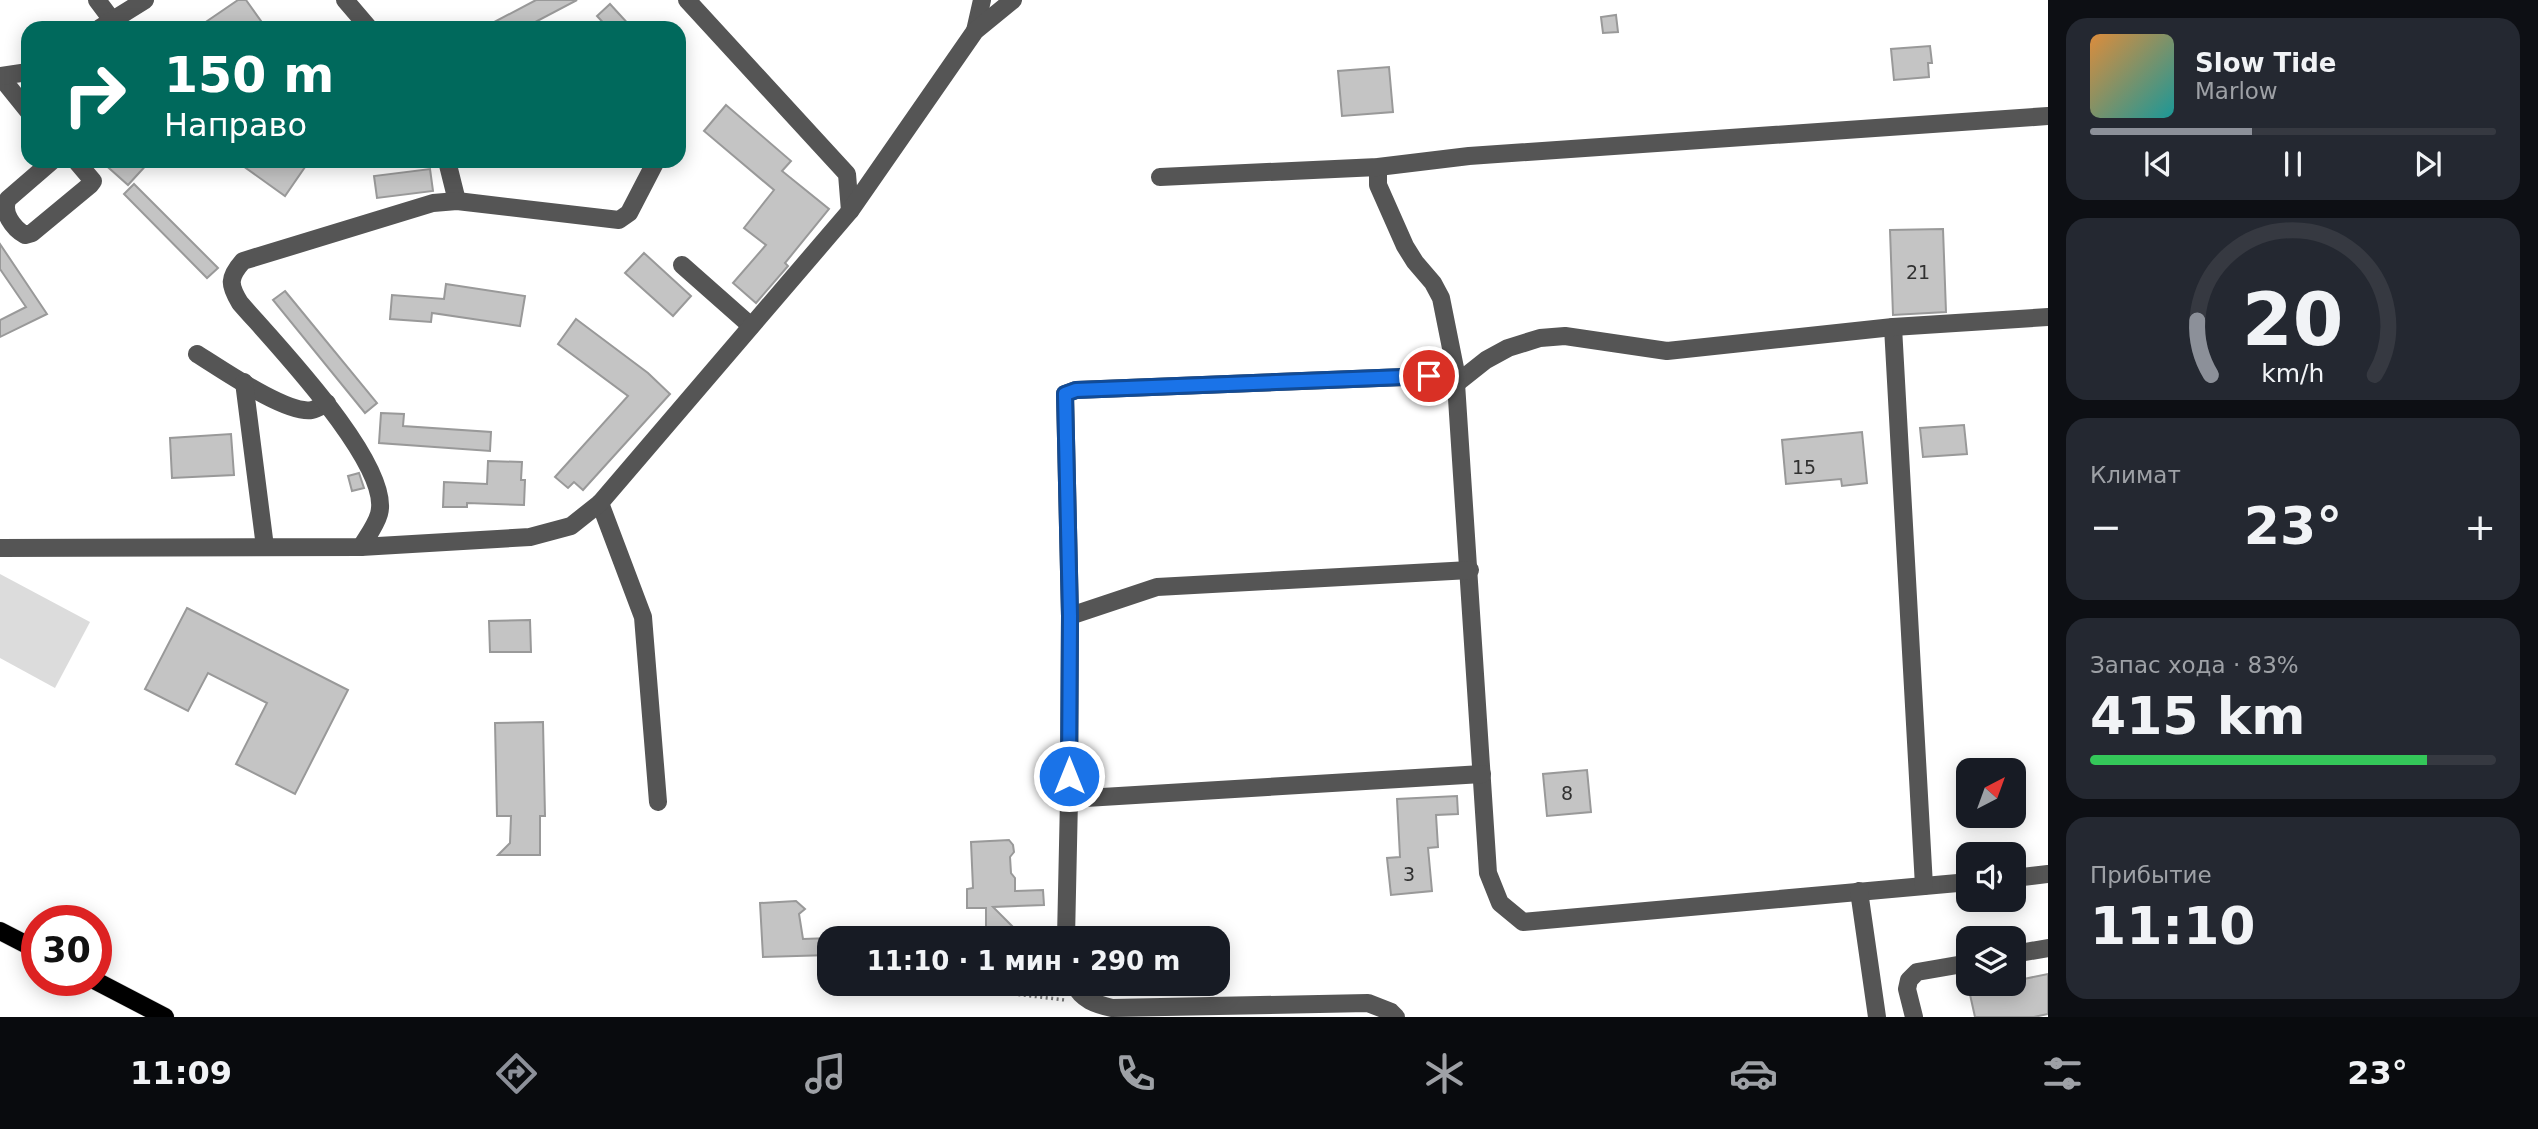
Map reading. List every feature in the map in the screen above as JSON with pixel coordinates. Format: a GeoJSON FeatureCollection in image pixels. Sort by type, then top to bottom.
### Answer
{"type":"FeatureCollection","features":[{"type":"Feature","properties":{"kind":"main road"},"geometry":{"type":"LineString","coordinates":[[0,931],[21,942]]}},
{"type":"Feature","properties":{"kind":"main road"},"geometry":{"type":"LineString","coordinates":[[112,989],[165,1017]]}},
{"type":"Feature","properties":{"kind":"street"},"geometry":{"type":"LineString","coordinates":[[97,0],[108,21]]}},
{"type":"Feature","properties":{"kind":"street"},"geometry":{"type":"LineString","coordinates":[[117,21],[145,0]]}},
{"type":"Feature","properties":{"kind":"street"},"geometry":{"type":"LineString","coordinates":[[345,0],[363,21]]}},
{"type":"Feature","properties":{"kind":"street"},"geometry":{"type":"LineString","coordinates":[[687,0],[847,174],[850,211]]}},
{"type":"Feature","properties":{"kind":"street"},"geometry":{"type":"LineString","coordinates":[[975,30],[982,0]]}},
{"type":"Feature","properties":{"kind":"street"},"geometry":{"type":"LineString","coordinates":[[0,548],[361,547],[530,537],[571,526],[600,503],[850,211],[975,30],[1013,0]]}},
{"type":"Feature","properties":{"kind":"street"},"geometry":{"type":"LineString","coordinates":[[21,73],[0,76],[21,102]]}},
{"type":"Feature","properties":{"kind":"street"},"geometry":{"type":"LineString","coordinates":[[1160,177],[1378,167],[1483,155],[2048,116]]}},
{"type":"Feature","properties":{"kind":"street"},"geometry":{"type":"LineString","coordinates":[[1378,167],[1378,185],[1405,246],[1441,298],[1457,379],[1489,873],[1500,903],[1523,922],[1956,883]]}},
{"type":"Feature","properties":{"kind":"street"},"geometry":{"type":"LineString","coordinates":[[44,168],[8,198],[5,205],[5,210],[19,232],[25,235],[32,233],[90,185],[93,181],[91,176],[83,168]]}},
{"type":"Feature","properties":{"kind":"street"},"geometry":{"type":"LineString","coordinates":[[449,168],[457,201]]}},
{"type":"Feature","properties":{"kind":"street"},"geometry":{"type":"LineString","coordinates":[[361,547],[380,513],[379,496],[370,473],[327,403],[240,303],[231,287],[233,272],[243,261],[433,203],[457,201],[619,220],[629,213],[652,168]]}},
{"type":"Feature","properties":{"kind":"street"},"geometry":{"type":"LineString","coordinates":[[682,265],[751,326]]}},
{"type":"Feature","properties":{"kind":"street"},"geometry":{"type":"LineString","coordinates":[[1066,926],[1070,616],[1065,394],[1076,390],[1457,379],[1508,348],[1540,338],[1566,336],[1667,351],[1893,327],[2048,317]]}},
{"type":"Feature","properties":{"kind":"street"},"geometry":{"type":"LineString","coordinates":[[1893,327],[1924,886]]}},
{"type":"Feature","properties":{"kind":"street"},"geometry":{"type":"LineString","coordinates":[[197,354],[280,403],[297,409],[311,410],[327,403]]}},
{"type":"Feature","properties":{"kind":"street"},"geometry":{"type":"LineString","coordinates":[[244,382],[265,547]]}},
{"type":"Feature","properties":{"kind":"street"},"geometry":{"type":"LineString","coordinates":[[600,503],[643,617],[659,802]]}},
{"type":"Feature","properties":{"kind":"street"},"geometry":{"type":"LineString","coordinates":[[1070,616],[1157,587],[1470,570]]}},
{"type":"Feature","properties":{"kind":"street"},"geometry":{"type":"LineString","coordinates":[[1069,799],[1482,774]]}},
{"type":"Feature","properties":{"kind":"street"},"geometry":{"type":"LineString","coordinates":[[2026,877],[2048,874]]}},
{"type":"Feature","properties":{"kind":"street"},"geometry":{"type":"LineString","coordinates":[[1859,891],[1877,1017]]}},
{"type":"Feature","properties":{"kind":"street"},"geometry":{"type":"LineString","coordinates":[[2026,952],[2048,948]]}},
{"type":"Feature","properties":{"kind":"street"},"geometry":{"type":"LineString","coordinates":[[1914,1017],[1907,989],[1909,980],[1917,972],[1956,965]]}},
{"type":"Feature","properties":{"kind":"street"},"geometry":{"type":"LineString","coordinates":[[1084,996],[1092,1003],[1112,1008],[1367,1003],[1391,1012],[1396,1017]]}},
{"type":"Feature","properties":{"kind":"path"},"geometry":{"type":"LineString","coordinates":[[1033,996],[1092,1003]]}},
{"type":"Feature","properties":{"kind":"shaded area"},"geometry":{"type":"Polygon","coordinates":[[[0,574],[90,622],[55,688],[0,658],[0,574]]]}},
{"type":"Feature","properties":{"kind":"building"},"geometry":{"type":"Polygon","coordinates":[[[238,0],[246,0],[261,21],[207,21],[238,0]]]}},
{"type":"Feature","properties":{"kind":"building"},"geometry":{"type":"Polygon","coordinates":[[[536,0],[577,0],[537,21],[496,21],[536,0]]]}},
{"type":"Feature","properties":{"kind":"building"},"geometry":{"type":"Polygon","coordinates":[[[610,4],[626,21],[602,21],[597,16],[610,4]]]}},
{"type":"Feature","properties":{"kind":"building"},"geometry":{"type":"Polygon","coordinates":[[[1616,15],[1618,32],[1603,33],[1601,17],[1616,15]]]}},
{"type":"Feature","properties":{"kind":"building"},"geometry":{"type":"Polygon","coordinates":[[[1930,46],[1932,63],[1928,63],[1929,77],[1894,80],[1891,49],[1930,46]]]}},
{"type":"Feature","properties":{"kind":"building"},"geometry":{"type":"Polygon","coordinates":[[[1389,67],[1393,112],[1342,116],[1338,71],[1389,67]]]}},
{"type":"Feature","properties":{"kind":"building"},"geometry":{"type":"Polygon","coordinates":[[[726,105],[791,161],[782,171],[829,209],[785,263],[788,266],[756,303],[733,283],[766,245],[744,228],[774,190],[704,131],[726,105]]]}},
{"type":"Feature","properties":{"kind":"building"},"geometry":{"type":"Polygon","coordinates":[[[109,168],[144,168],[128,185],[109,168]]]}},
{"type":"Feature","properties":{"kind":"building"},"geometry":{"type":"Polygon","coordinates":[[[246,168],[304,168],[285,196],[246,168]]]}},
{"type":"Feature","properties":{"kind":"building"},"geometry":{"type":"Polygon","coordinates":[[[430,169],[433,191],[377,198],[374,176],[430,169]]]}},
{"type":"Feature","properties":{"kind":"building"},"geometry":{"type":"Polygon","coordinates":[[[134,184],[218,268],[207,278],[124,194],[134,184]]]}},
{"type":"Feature","properties":{"kind":"building"},"geometry":{"type":"Polygon","coordinates":[[[1943,229],[1946,312],[1893,315],[1890,230],[1943,229]]]}},
{"type":"Feature","properties":{"kind":"building"},"geometry":{"type":"Polygon","coordinates":[[[0,244],[47,314],[0,337],[0,320],[26,307],[0,269],[0,244]]]}},
{"type":"Feature","properties":{"kind":"building"},"geometry":{"type":"Polygon","coordinates":[[[644,253],[691,296],[673,316],[625,273],[644,253]]]}},
{"type":"Feature","properties":{"kind":"building"},"geometry":{"type":"Polygon","coordinates":[[[446,284],[525,296],[520,326],[432,313],[431,322],[390,319],[392,295],[444,299],[446,284]]]}},
{"type":"Feature","properties":{"kind":"building"},"geometry":{"type":"Polygon","coordinates":[[[285,291],[377,403],[365,413],[273,300],[285,291]]]}},
{"type":"Feature","properties":{"kind":"building"},"geometry":{"type":"Polygon","coordinates":[[[576,319],[648,373],[670,394],[583,490],[574,482],[568,488],[555,477],[628,396],[558,344],[576,319]]]}},
{"type":"Feature","properties":{"kind":"building"},"geometry":{"type":"Polygon","coordinates":[[[381,413],[404,414],[403,426],[491,432],[490,451],[379,443],[381,413]]]}},
{"type":"Feature","properties":{"kind":"building"},"geometry":{"type":"Polygon","coordinates":[[[1964,425],[1967,454],[1923,457],[1920,428],[1964,425]]]}},
{"type":"Feature","properties":{"kind":"building"},"geometry":{"type":"Polygon","coordinates":[[[1862,432],[1867,483],[1842,486],[1841,479],[1786,484],[1782,440],[1862,432]]]}},
{"type":"Feature","properties":{"kind":"building"},"geometry":{"type":"Polygon","coordinates":[[[231,434],[234,475],[172,478],[170,438],[231,434]]]}},
{"type":"Feature","properties":{"kind":"building"},"geometry":{"type":"Polygon","coordinates":[[[488,461],[522,462],[521,480],[525,480],[524,505],[467,503],[467,507],[443,507],[444,482],[487,484],[488,461]]]}},
{"type":"Feature","properties":{"kind":"building"},"geometry":{"type":"Polygon","coordinates":[[[359,473],[364,488],[352,491],[348,476],[359,473]]]}},
{"type":"Feature","properties":{"kind":"building"},"geometry":{"type":"Polygon","coordinates":[[[187,608],[348,690],[295,794],[236,764],[267,703],[208,673],[188,711],[145,689],[187,608]]]}},
{"type":"Feature","properties":{"kind":"building"},"geometry":{"type":"Polygon","coordinates":[[[530,620],[531,652],[490,652],[489,621],[530,620]]]}},
{"type":"Feature","properties":{"kind":"building"},"geometry":{"type":"Polygon","coordinates":[[[543,722],[545,816],[540,816],[540,855],[498,855],[510,843],[511,816],[497,816],[495,723],[543,722]]]}},
{"type":"Feature","properties":{"kind":"building"},"geometry":{"type":"Polygon","coordinates":[[[1587,770],[1591,812],[1547,816],[1543,774],[1587,770]]]}},
{"type":"Feature","properties":{"kind":"building"},"geometry":{"type":"Polygon","coordinates":[[[1457,796],[1458,814],[1436,815],[1438,847],[1428,848],[1432,891],[1391,895],[1387,858],[1400,857],[1397,799],[1457,796]]]}},
{"type":"Feature","properties":{"kind":"building"},"geometry":{"type":"Polygon","coordinates":[[[1009,840],[1014,852],[1010,857],[1015,891],[1043,890],[1044,905],[993,907],[1012,926],[986,926],[986,908],[967,908],[967,889],[973,888],[971,842],[1009,840]]]}},
{"type":"Feature","properties":{"kind":"building"},"geometry":{"type":"Polygon","coordinates":[[[796,901],[805,909],[799,914],[803,939],[817,938],[817,955],[763,957],[760,903],[796,901]]]}},
{"type":"Feature","properties":{"kind":"building"},"geometry":{"type":"Polygon","coordinates":[[[2048,974],[2048,1014],[2034,1017],[1975,1017],[1970,996],[2026,996],[2026,979],[2048,974]]]}},
{"type":"Feature","properties":{"kind":"route"},"geometry":{"type":"LineString","coordinates":[[1069,776],[1070,616],[1065,394],[1076,390],[1429,376]]}}]}
